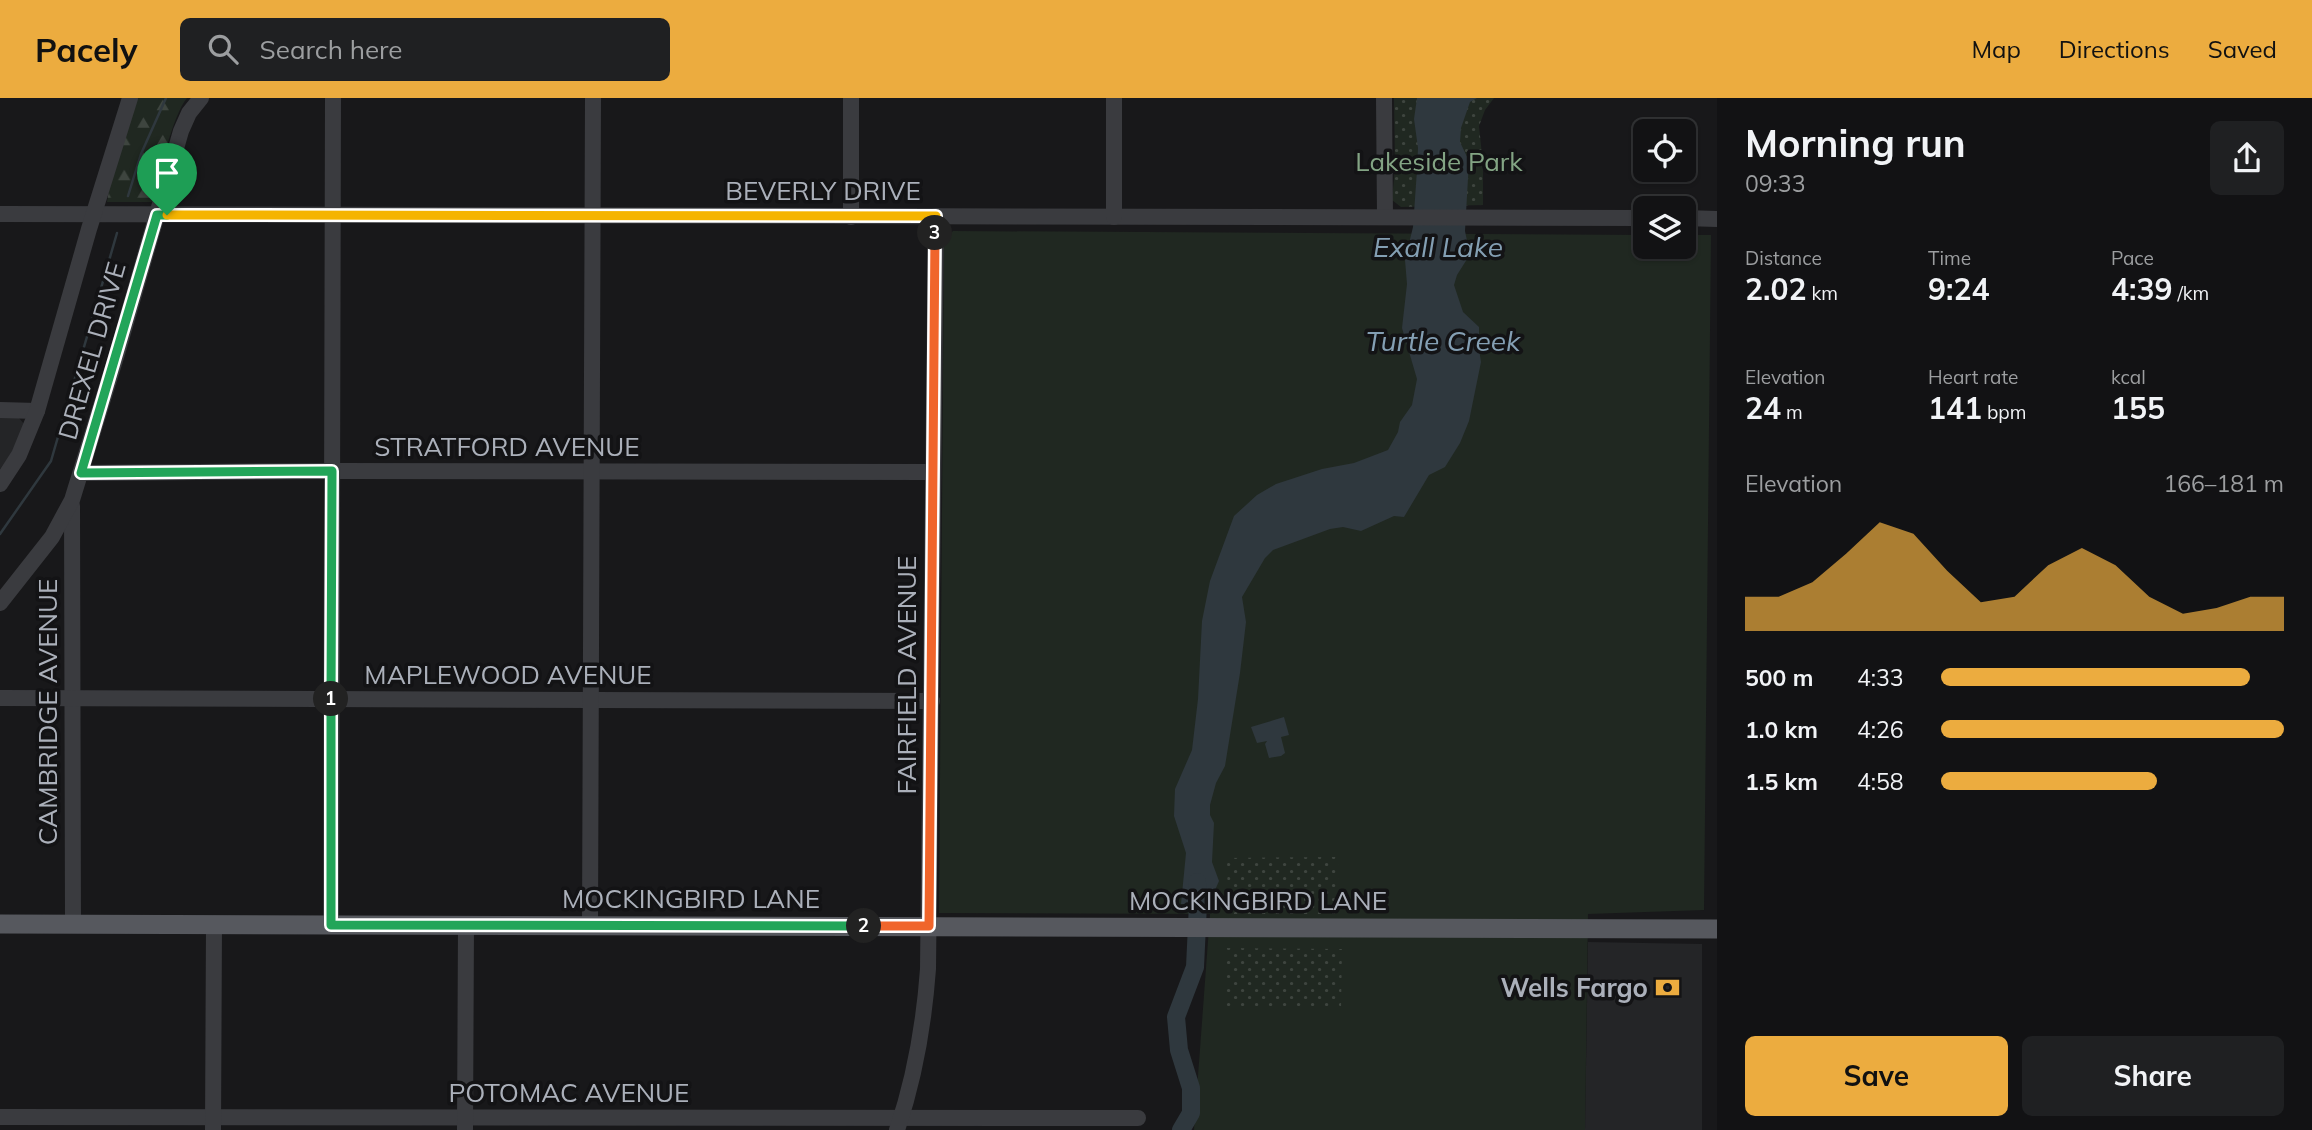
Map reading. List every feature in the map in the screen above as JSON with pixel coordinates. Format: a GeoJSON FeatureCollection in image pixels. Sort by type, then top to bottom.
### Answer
{"type":"FeatureCollection","features":[{"type":"Feature","properties":{"kind":"main road","name":"MOCKINGBIRD LANE"},"geometry":{"type":"LineString","coordinates":[[0,925],[1717,929]]}},
{"type":"Feature","properties":{"kind":"street"},"geometry":{"type":"LineString","coordinates":[[0,484],[19,455],[37,411],[130,98]]}},
{"type":"Feature","properties":{"kind":"street","name":"DREXEL DRIVE"},"geometry":{"type":"LineString","coordinates":[[0,603],[52,537],[72,500],[181,131],[189,113],[201,98]]}},
{"type":"Feature","properties":{"kind":"street"},"geometry":{"type":"LineString","coordinates":[[331,925],[333,98]]}},
{"type":"Feature","properties":{"kind":"street"},"geometry":{"type":"LineString","coordinates":[[590,925],[593,98]]}},
{"type":"Feature","properties":{"kind":"street"},"geometry":{"type":"LineString","coordinates":[[851,98],[851,216]]}},
{"type":"Feature","properties":{"kind":"street"},"geometry":{"type":"LineString","coordinates":[[1114,98],[1114,217]]}},
{"type":"Feature","properties":{"kind":"street"},"geometry":{"type":"LineString","coordinates":[[1384,98],[1385,217]]}},
{"type":"Feature","properties":{"kind":"street","name":"BEVERLY DRIVE"},"geometry":{"type":"LineString","coordinates":[[0,214],[1633,218]]}},
{"type":"Feature","properties":{"kind":"street","name":"FAIRFIELD AVENUE"},"geometry":{"type":"LineString","coordinates":[[899,1124],[912,1080],[922,1026],[928,968],[936,216]]}},
{"type":"Feature","properties":{"kind":"street"},"geometry":{"type":"LineString","coordinates":[[1696,218],[1717,219]]}},
{"type":"Feature","properties":{"kind":"street"},"geometry":{"type":"LineString","coordinates":[[0,411],[37,411]]}},
{"type":"Feature","properties":{"kind":"street","name":"STRATFORD AVENUE"},"geometry":{"type":"LineString","coordinates":[[81,473],[933,472]]}},
{"type":"Feature","properties":{"kind":"street","name":"CAMBRIDGE AVENUE"},"geometry":{"type":"LineString","coordinates":[[72,500],[73,925]]}},
{"type":"Feature","properties":{"kind":"street","name":"MAPLEWOOD AVENUE"},"geometry":{"type":"LineString","coordinates":[[0,698],[932,701]]}},
{"type":"Feature","properties":{"kind":"street"},"geometry":{"type":"LineString","coordinates":[[213,1123],[214,925]]}},
{"type":"Feature","properties":{"kind":"street"},"geometry":{"type":"LineString","coordinates":[[465,1124],[466,925]]}},
{"type":"Feature","properties":{"kind":"street","name":"POTOMAC AVENUE"},"geometry":{"type":"LineString","coordinates":[[0,1117],[213,1123],[465,1124],[899,1124],[1138,1118]]}},
{"type":"Feature","properties":{"kind":"shaded area"},"geometry":{"type":"Polygon","coordinates":[[[0,418],[19,418],[24,424],[12,453],[0,469],[0,418]]]}},
{"type":"Feature","properties":{"kind":"shaded area"},"geometry":{"type":"Polygon","coordinates":[[[1588,942],[1702,944],[1702,1130],[1585,1130],[1588,942]]]}},
{"type":"Feature","properties":{"kind":"green space"},"geometry":{"type":"Polygon","coordinates":[[[137,98],[187,98],[171,132],[152,202],[107,202],[111,179],[137,98]]]}},
{"type":"Feature","properties":{"kind":"green space","name":"Lakeside Park"},"geometry":{"type":"Polygon","coordinates":[[[1394,98],[1494,98],[1485,110],[1479,126],[1483,205],[1401,207],[1392,200],[1395,168],[1394,98]]]}},
{"type":"Feature","properties":{"kind":"green space"},"geometry":{"type":"Polygon","coordinates":[[[953,231],[1633,235],[1633,259],[1696,259],[1696,235],[1711,235],[1704,910],[1588,914],[1585,1130],[1194,1130],[1210,914],[939,913],[944,240],[953,231]]]}},
{"type":"Feature","properties":{"kind":"green space"},"geometry":{"type":"Polygon","coordinates":[[[1339,857],[1339,914],[1228,914],[1227,858],[1339,857]]]}},
{"type":"Feature","properties":{"kind":"green space"},"geometry":{"type":"Polygon","coordinates":[[[1224,948],[1342,949],[1341,1009],[1224,1009],[1224,948]]]}},
{"type":"Feature","properties":{"kind":"water","name":"Turtle Creek"},"geometry":{"type":"Polygon","coordinates":[[[1417,98],[1477,98],[1470,102],[1461,128],[1460,142],[1469,161],[1465,231],[1469,256],[1454,285],[1463,312],[1479,327],[1481,362],[1469,421],[1460,443],[1445,467],[1429,475],[1404,517],[1394,516],[1361,531],[1343,527],[1330,529],[1273,550],[1265,558],[1242,597],[1246,622],[1240,673],[1225,766],[1216,783],[1210,805],[1210,815],[1214,823],[1212,862],[1219,881],[1212,897],[1216,904],[1181,904],[1186,853],[1174,816],[1175,789],[1192,750],[1202,621],[1210,581],[1234,516],[1257,495],[1276,484],[1322,469],[1354,463],[1388,450],[1398,432],[1400,422],[1412,405],[1417,379],[1402,328],[1407,284],[1405,260],[1413,227],[1417,170],[1418,148],[1414,119],[1417,98]]]}},
{"type":"Feature","properties":{"kind":"water"},"geometry":{"type":"Polygon","coordinates":[[[1284,717],[1289,735],[1281,737],[1285,753],[1269,758],[1265,744],[1267,741],[1257,743],[1251,727],[1284,717]]]}},
{"type":"Feature","properties":{"kind":"waterway"},"geometry":{"type":"LineString","coordinates":[[128,196],[141,154],[166,98]]}},
{"type":"Feature","properties":{"kind":"waterway"},"geometry":{"type":"LineString","coordinates":[[0,534],[51,461],[117,233]]}},
{"type":"Feature","properties":{"kind":"waterway","name":"Turtle Creek"},"geometry":{"type":"LineString","coordinates":[[1181,1130],[1191,1113],[1191,1088],[1179,1050],[1176,1017],[1195,967],[1197,882]]}},
{"type":"Feature","properties":{"kind":"place","name":"Wells Fargo"},"geometry":{"type":"Point","coordinates":[1668,988]}},
{"type":"Feature","properties":{"kind":"route"},"geometry":{"type":"LineString","coordinates":[[157,215],[167,215],[936,216],[929,926],[331,925],[332,471],[81,473],[157,215]]}},
{"type":"Feature","properties":{"kind":"water label","name":"Exall Lake"},"geometry":{"type":"Point","coordinates":[1438,247]}}]}
